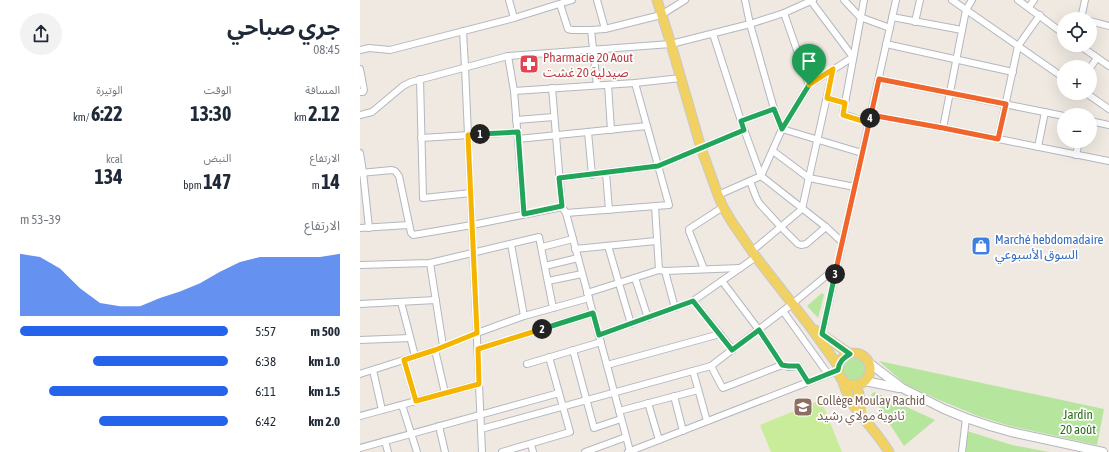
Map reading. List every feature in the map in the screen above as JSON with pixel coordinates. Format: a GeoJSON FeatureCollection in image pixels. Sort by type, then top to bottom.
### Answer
{"type":"FeatureCollection","features":[{"type":"Feature","properties":{"kind":"main road"},"geometry":{"type":"LineString","coordinates":[[657,0],[701,148],[723,206],[754,254],[809,325],[839,369]]}},
{"type":"Feature","properties":{"kind":"main road"},"geometry":{"type":"LineString","coordinates":[[809,325],[850,354],[860,355],[865,358],[868,362],[902,388],[944,409],[966,418],[1011,432],[1103,452]]}},
{"type":"Feature","properties":{"kind":"main road"},"geometry":{"type":"LineString","coordinates":[[850,354],[842,359],[839,369],[840,376],[853,404],[889,452]]}},
{"type":"Feature","properties":{"kind":"main road"},"geometry":{"type":"LineString","coordinates":[[842,379],[848,384],[861,384],[868,378],[870,370],[868,362]]}},
{"type":"Feature","properties":{"kind":"main road"},"geometry":{"type":"LineString","coordinates":[[865,381],[902,388]]}},
{"type":"Feature","properties":{"kind":"main road"},"geometry":{"type":"LineString","coordinates":[[856,385],[859,394],[861,414]]}},
{"type":"Feature","properties":{"kind":"street"},"geometry":{"type":"LineString","coordinates":[[509,0],[514,18]]}},
{"type":"Feature","properties":{"kind":"street"},"geometry":{"type":"LineString","coordinates":[[360,50],[369,48],[390,50],[514,18],[572,0]]}},
{"type":"Feature","properties":{"kind":"street"},"geometry":{"type":"LineString","coordinates":[[597,0],[605,29]]}},
{"type":"Feature","properties":{"kind":"street"},"geometry":{"type":"LineString","coordinates":[[560,4],[568,29],[592,30],[605,29],[661,15],[684,0]]}},
{"type":"Feature","properties":{"kind":"street"},"geometry":{"type":"LineString","coordinates":[[745,0],[750,24],[774,109],[782,129]]}},
{"type":"Feature","properties":{"kind":"street"},"geometry":{"type":"LineString","coordinates":[[844,0],[860,17],[890,28]]}},
{"type":"Feature","properties":{"kind":"street"},"geometry":{"type":"LineString","coordinates":[[864,0],[843,115],[869,123]]}},
{"type":"Feature","properties":{"kind":"street"},"geometry":{"type":"LineString","coordinates":[[822,334],[896,0]]}},
{"type":"Feature","properties":{"kind":"street"},"geometry":{"type":"LineString","coordinates":[[915,22],[920,0]]}},
{"type":"Feature","properties":{"kind":"street"},"geometry":{"type":"LineString","coordinates":[[952,0],[1057,73]]}},
{"type":"Feature","properties":{"kind":"street"},"geometry":{"type":"LineString","coordinates":[[943,128],[966,10],[972,0]]}},
{"type":"Feature","properties":{"kind":"street"},"geometry":{"type":"LineString","coordinates":[[1018,0],[1057,28]]}},
{"type":"Feature","properties":{"kind":"street"},"geometry":{"type":"LineString","coordinates":[[1029,7],[1034,0]]}},
{"type":"Feature","properties":{"kind":"street"},"geometry":{"type":"LineString","coordinates":[[1082,12],[1085,0]]}},
{"type":"Feature","properties":{"kind":"street"},"geometry":{"type":"LineString","coordinates":[[360,115],[372,112],[403,86],[411,82],[508,56],[671,44],[750,24],[784,13],[812,1],[853,57]]}},
{"type":"Feature","properties":{"kind":"street"},"geometry":{"type":"LineString","coordinates":[[784,13],[809,85]]}},
{"type":"Feature","properties":{"kind":"street"},"geometry":{"type":"LineString","coordinates":[[998,139],[1018,46],[1040,15]]}},
{"type":"Feature","properties":{"kind":"street"},"geometry":{"type":"LineString","coordinates":[[892,18],[962,30]]}},
{"type":"Feature","properties":{"kind":"street"},"geometry":{"type":"LineString","coordinates":[[1097,23],[1109,26]]}},
{"type":"Feature","properties":{"kind":"street"},"geometry":{"type":"LineString","coordinates":[[592,30],[597,86]]}},
{"type":"Feature","properties":{"kind":"street"},"geometry":{"type":"LineString","coordinates":[[463,31],[482,452]]}},
{"type":"Feature","properties":{"kind":"street"},"geometry":{"type":"LineString","coordinates":[[713,34],[744,130],[761,176],[826,227],[842,242]]}},
{"type":"Feature","properties":{"kind":"street"},"geometry":{"type":"LineString","coordinates":[[886,44],[1013,72]]}},
{"type":"Feature","properties":{"kind":"street"},"geometry":{"type":"LineString","coordinates":[[1088,52],[1109,66]]}},
{"type":"Feature","properties":{"kind":"street"},"geometry":{"type":"LineString","coordinates":[[508,56],[514,91],[524,214]]}},
{"type":"Feature","properties":{"kind":"street"},"geometry":{"type":"LineString","coordinates":[[718,195],[761,176],[782,129],[809,85],[853,57]]}},
{"type":"Feature","properties":{"kind":"street"},"geometry":{"type":"LineString","coordinates":[[360,69],[364,90],[363,92],[360,92]]}},
{"type":"Feature","properties":{"kind":"street"},"geometry":{"type":"LineString","coordinates":[[599,335],[693,301],[740,268],[781,227],[802,209],[833,69]]}},
{"type":"Feature","properties":{"kind":"street"},"geometry":{"type":"LineString","coordinates":[[514,91],[597,86],[681,78]]}},
{"type":"Feature","properties":{"kind":"street"},"geometry":{"type":"LineString","coordinates":[[420,79],[423,199],[471,193]]}},
{"type":"Feature","properties":{"kind":"street"},"geometry":{"type":"LineString","coordinates":[[879,79],[1057,115]]}},
{"type":"Feature","properties":{"kind":"street"},"geometry":{"type":"LineString","coordinates":[[566,213],[669,205],[635,83]]}},
{"type":"Feature","properties":{"kind":"street"},"geometry":{"type":"LineString","coordinates":[[608,85],[611,130]]}},
{"type":"Feature","properties":{"kind":"street"},"geometry":{"type":"LineString","coordinates":[[552,88],[562,206],[566,213],[629,452],[839,369]]}},
{"type":"Feature","properties":{"kind":"street"},"geometry":{"type":"LineString","coordinates":[[827,98],[845,103]]}},
{"type":"Feature","properties":{"kind":"street"},"geometry":{"type":"LineString","coordinates":[[1096,100],[1109,109]]}},
{"type":"Feature","properties":{"kind":"street"},"geometry":{"type":"LineString","coordinates":[[741,121],[774,109]]}},
{"type":"Feature","properties":{"kind":"street"},"geometry":{"type":"LineString","coordinates":[[1038,147],[1045,112]]}},
{"type":"Feature","properties":{"kind":"street"},"geometry":{"type":"LineString","coordinates":[[871,115],[1109,161]]}},
{"type":"Feature","properties":{"kind":"street"},"geometry":{"type":"LineString","coordinates":[[516,120],[554,117]]}},
{"type":"Feature","properties":{"kind":"street"},"geometry":{"type":"LineString","coordinates":[[1097,122],[1109,125]]}},
{"type":"Feature","properties":{"kind":"street"},"geometry":{"type":"LineString","coordinates":[[518,139],[647,126]]}},
{"type":"Feature","properties":{"kind":"street"},"geometry":{"type":"LineString","coordinates":[[782,129],[862,154]]}},
{"type":"Feature","properties":{"kind":"street"},"geometry":{"type":"LineString","coordinates":[[559,178],[658,166],[744,130]]}},
{"type":"Feature","properties":{"kind":"street"},"geometry":{"type":"LineString","coordinates":[[421,138],[518,132]]}},
{"type":"Feature","properties":{"kind":"street"},"geometry":{"type":"LineString","coordinates":[[588,132],[592,175]]}},
{"type":"Feature","properties":{"kind":"street"},"geometry":{"type":"LineString","coordinates":[[1076,155],[1078,148]]}},
{"type":"Feature","properties":{"kind":"street"},"geometry":{"type":"LineString","coordinates":[[773,152],[809,178],[854,187]]}},
{"type":"Feature","properties":{"kind":"street"},"geometry":{"type":"LineString","coordinates":[[360,153],[369,228]]}},
{"type":"Feature","properties":{"kind":"street"},"geometry":{"type":"LineString","coordinates":[[362,172],[392,170],[397,173],[411,233],[413,235],[472,225],[562,206]]}},
{"type":"Feature","properties":{"kind":"street"},"geometry":{"type":"LineString","coordinates":[[606,173],[609,210]]}},
{"type":"Feature","properties":{"kind":"street"},"geometry":{"type":"LineString","coordinates":[[750,181],[759,203],[795,242],[801,245],[808,243],[826,227]]}},
{"type":"Feature","properties":{"kind":"street"},"geometry":{"type":"LineString","coordinates":[[655,206],[656,241],[662,271],[675,308]]}},
{"type":"Feature","properties":{"kind":"street"},"geometry":{"type":"LineString","coordinates":[[704,269],[689,230],[723,206]]}},
{"type":"Feature","properties":{"kind":"street"},"geometry":{"type":"LineString","coordinates":[[360,228],[409,225]]}},
{"type":"Feature","properties":{"kind":"street"},"geometry":{"type":"LineString","coordinates":[[360,265],[430,263],[539,237],[553,308]]}},
{"type":"Feature","properties":{"kind":"street"},"geometry":{"type":"LineString","coordinates":[[542,247],[573,239]]}},
{"type":"Feature","properties":{"kind":"street"},"geometry":{"type":"LineString","coordinates":[[575,248],[656,241]]}},
{"type":"Feature","properties":{"kind":"street"},"geometry":{"type":"LineString","coordinates":[[511,244],[524,316]]}},
{"type":"Feature","properties":{"kind":"street"},"geometry":{"type":"LineString","coordinates":[[608,246],[630,324]]}},
{"type":"Feature","properties":{"kind":"street"},"geometry":{"type":"LineString","coordinates":[[545,266],[578,258]]}},
{"type":"Feature","properties":{"kind":"street"},"geometry":{"type":"LineString","coordinates":[[430,263],[444,346]]}},
{"type":"Feature","properties":{"kind":"street"},"geometry":{"type":"LineString","coordinates":[[481,429],[711,366],[759,330],[837,267]]}},
{"type":"Feature","properties":{"kind":"street"},"geometry":{"type":"LineString","coordinates":[[360,374],[435,350],[477,333],[524,316],[553,308],[634,278],[662,271],[740,268]]}},
{"type":"Feature","properties":{"kind":"street"},"geometry":{"type":"LineString","coordinates":[[548,282],[582,274]]}},
{"type":"Feature","properties":{"kind":"street"},"geometry":{"type":"LineString","coordinates":[[634,278],[648,318]]}},
{"type":"Feature","properties":{"kind":"street"},"geometry":{"type":"LineString","coordinates":[[722,281],[759,330],[782,365]]}},
{"type":"Feature","properties":{"kind":"street"},"geometry":{"type":"LineString","coordinates":[[360,304],[436,300]]}},
{"type":"Feature","properties":{"kind":"street"},"geometry":{"type":"LineString","coordinates":[[693,301],[732,350]]}},
{"type":"Feature","properties":{"kind":"street"},"geometry":{"type":"LineString","coordinates":[[401,302],[415,356]]}},
{"type":"Feature","properties":{"kind":"street"},"geometry":{"type":"LineString","coordinates":[[783,311],[828,374]]}},
{"type":"Feature","properties":{"kind":"street"},"geometry":{"type":"LineString","coordinates":[[478,349],[593,313]]}},
{"type":"Feature","properties":{"kind":"street"},"geometry":{"type":"LineString","coordinates":[[607,365],[720,334]]}},
{"type":"Feature","properties":{"kind":"street"},"geometry":{"type":"LineString","coordinates":[[360,340],[410,338]]}},
{"type":"Feature","properties":{"kind":"street"},"geometry":{"type":"LineString","coordinates":[[527,364],[601,342]]}},
{"type":"Feature","properties":{"kind":"street"},"geometry":{"type":"LineString","coordinates":[[435,350],[445,394]]}},
{"type":"Feature","properties":{"kind":"street"},"geometry":{"type":"LineString","coordinates":[[573,350],[594,429],[621,419]]}},
{"type":"Feature","properties":{"kind":"street"},"geometry":{"type":"LineString","coordinates":[[506,452],[570,432],[549,357]]}},
{"type":"Feature","properties":{"kind":"street"},"geometry":{"type":"LineString","coordinates":[[404,360],[416,401]]}},
{"type":"Feature","properties":{"kind":"street"},"geometry":{"type":"LineString","coordinates":[[711,366],[723,388],[782,365],[798,366],[808,382]]}},
{"type":"Feature","properties":{"kind":"street"},"geometry":{"type":"LineString","coordinates":[[373,370],[382,410]]}},
{"type":"Feature","properties":{"kind":"street"},"geometry":{"type":"LineString","coordinates":[[693,371],[707,421]]}},
{"type":"Feature","properties":{"kind":"street"},"geometry":{"type":"LineString","coordinates":[[360,416],[479,384]]}},
{"type":"Feature","properties":{"kind":"street"},"geometry":{"type":"LineString","coordinates":[[619,411],[698,390]]}},
{"type":"Feature","properties":{"kind":"street"},"geometry":{"type":"LineString","coordinates":[[360,448],[560,394]]}},
{"type":"Feature","properties":{"kind":"street"},"geometry":{"type":"LineString","coordinates":[[674,396],[682,431]]}},
{"type":"Feature","properties":{"kind":"street"},"geometry":{"type":"LineString","coordinates":[[648,403],[659,440]]}},
{"type":"Feature","properties":{"kind":"street"},"geometry":{"type":"LineString","coordinates":[[402,404],[417,452]]}},
{"type":"Feature","properties":{"kind":"street"},"geometry":{"type":"LineString","coordinates":[[962,452],[966,418]]}},
{"type":"Feature","properties":{"kind":"street"},"geometry":{"type":"LineString","coordinates":[[439,426],[445,452]]}},
{"type":"Feature","properties":{"kind":"street"},"geometry":{"type":"LineString","coordinates":[[585,452],[626,437]]}},
{"type":"Feature","properties":{"kind":"street"},"geometry":{"type":"LineString","coordinates":[[385,441],[388,452]]}},
{"type":"Feature","properties":{"kind":"street"},"geometry":{"type":"LineString","coordinates":[[531,444],[533,452]]}},
{"type":"Feature","properties":{"kind":"green space"},"geometry":{"type":"Polygon","coordinates":[[[822,293],[824,295],[818,318],[807,306],[822,293]]]}},
{"type":"Feature","properties":{"kind":"green space"},"geometry":{"type":"Polygon","coordinates":[[[855,357],[860,358],[866,364],[866,374],[860,380],[855,381],[850,380],[844,374],[843,369],[844,364],[850,358],[855,357]]]}},
{"type":"Feature","properties":{"kind":"green space","name":"Jardin 20 août"},"geometry":{"type":"Polygon","coordinates":[[[879,361],[1104,409],[1097,445],[1010,426],[978,416],[905,384],[879,361]]]}},
{"type":"Feature","properties":{"kind":"green space"},"geometry":{"type":"Polygon","coordinates":[[[874,392],[935,420],[904,446],[871,395],[874,392]]]}},
{"type":"Feature","properties":{"kind":"green space"},"geometry":{"type":"Polygon","coordinates":[[[821,400],[842,452],[771,452],[760,425],[821,400]]]}},
{"type":"Feature","properties":{"kind":"green space"},"geometry":{"type":"Polygon","coordinates":[[[967,431],[1012,445],[1049,452],[965,452],[967,431]]]}},
{"type":"Feature","properties":{"kind":"place","name":"Pharmacie 20 Aout صيدلية 20 غشت"},"geometry":{"type":"Point","coordinates":[529,64]}},
{"type":"Feature","properties":{"kind":"place","name":"Marché hebdomadaire السوق الأسبوعي"},"geometry":{"type":"Point","coordinates":[981,246]}},
{"type":"Feature","properties":{"kind":"place","name":"Collège Moulay Rachid ثانوية مولاي رشيد"},"geometry":{"type":"Point","coordinates":[803,407]}},
{"type":"Feature","properties":{"kind":"route"},"geometry":{"type":"LineString","coordinates":[[833,69],[827,98],[845,103],[843,115],[869,123],[879,79],[1006,104],[998,139],[871,115],[822,334],[850,354],[842,359],[838,370],[808,382],[798,366],[782,365],[759,330],[732,350],[693,301],[599,335],[593,313],[478,349],[479,384],[416,401],[404,360],[435,350],[477,333],[468,135],[518,132],[524,214],[562,206],[559,178],[658,166],[744,130],[741,121],[774,109],[782,129],[809,85],[833,69]]}}]}
